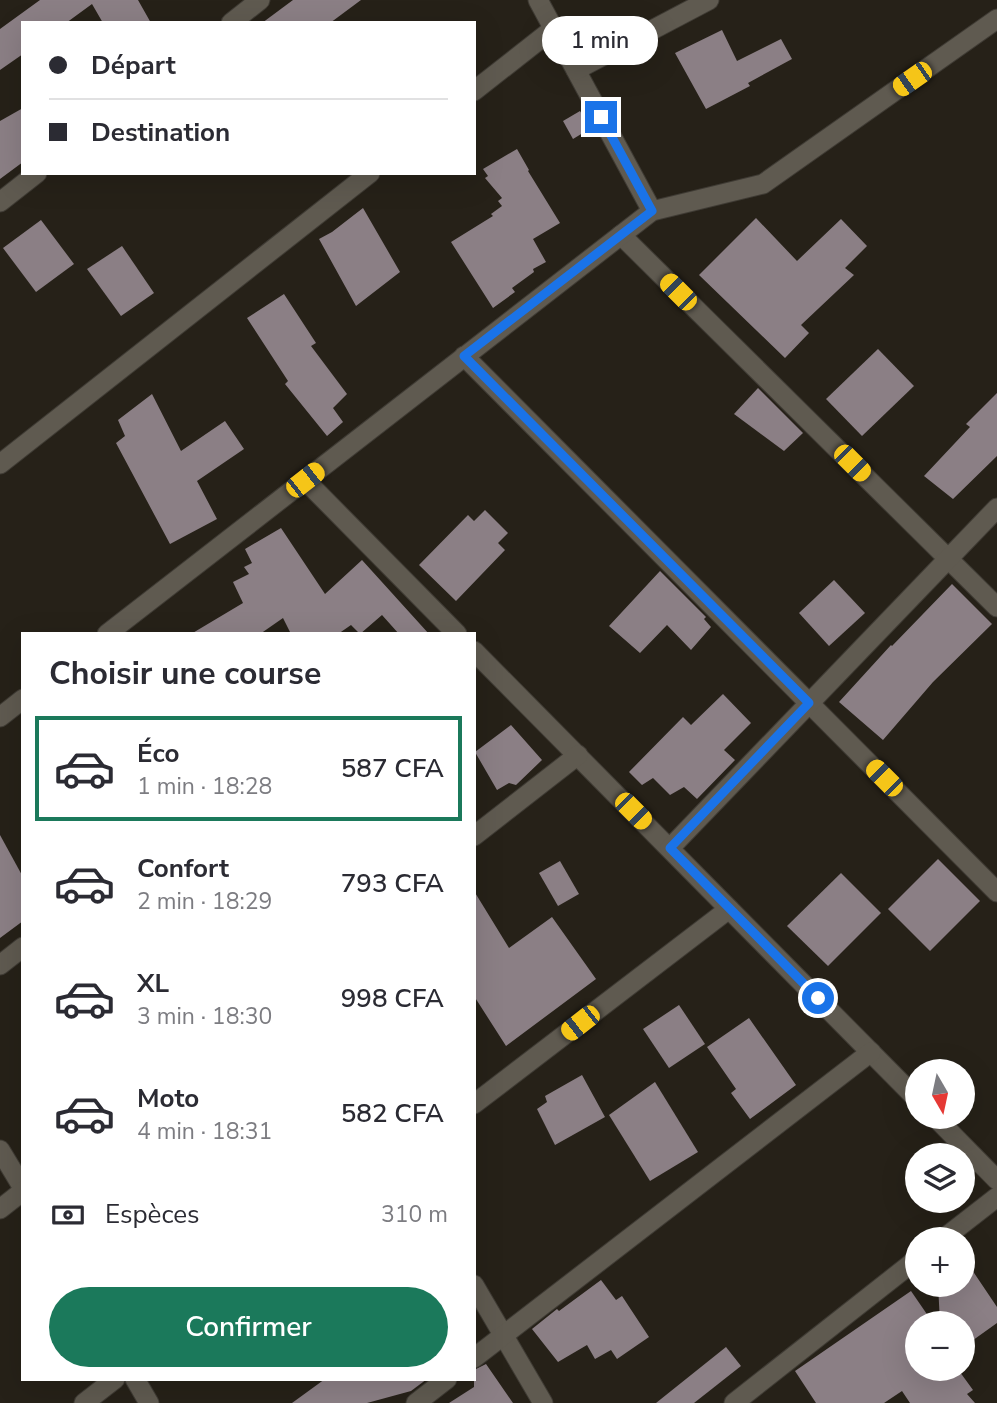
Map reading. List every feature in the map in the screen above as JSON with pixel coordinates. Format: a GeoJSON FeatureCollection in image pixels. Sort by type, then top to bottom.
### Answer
{"type":"FeatureCollection","features":[{"type":"Feature","properties":{"kind":"street"},"geometry":{"type":"LineString","coordinates":[[234,21],[260,0]]}},
{"type":"Feature","properties":{"kind":"street"},"geometry":{"type":"LineString","coordinates":[[538,0],[652,211]]}},
{"type":"Feature","properties":{"kind":"street"},"geometry":{"type":"LineString","coordinates":[[576,70],[709,0]]}},
{"type":"Feature","properties":{"kind":"street"},"geometry":{"type":"LineString","coordinates":[[110,632],[652,211],[763,184],[997,19]]}},
{"type":"Feature","properties":{"kind":"street"},"geometry":{"type":"LineString","coordinates":[[476,89],[553,29]]}},
{"type":"Feature","properties":{"kind":"street"},"geometry":{"type":"LineString","coordinates":[[0,202],[34,175]]}},
{"type":"Feature","properties":{"kind":"street"},"geometry":{"type":"LineString","coordinates":[[0,464],[367,175]]}},
{"type":"Feature","properties":{"kind":"street"},"geometry":{"type":"LineString","coordinates":[[621,235],[997,607]]}},
{"type":"Feature","properties":{"kind":"street"},"geometry":{"type":"LineString","coordinates":[[464,356],[997,892]]}},
{"type":"Feature","properties":{"kind":"street"},"geometry":{"type":"LineString","coordinates":[[305,480],[447,631]]}},
{"type":"Feature","properties":{"kind":"street"},"geometry":{"type":"LineString","coordinates":[[670,848],[997,508]]}},
{"type":"Feature","properties":{"kind":"street"},"geometry":{"type":"LineString","coordinates":[[476,653],[905,1087]]}},
{"type":"Feature","properties":{"kind":"street"},"geometry":{"type":"LineString","coordinates":[[0,717],[21,701]]}},
{"type":"Feature","properties":{"kind":"street"},"geometry":{"type":"LineString","coordinates":[[476,834],[578,755]]}},
{"type":"Feature","properties":{"kind":"street"},"geometry":{"type":"LineString","coordinates":[[476,1102],[729,909]]}},
{"type":"Feature","properties":{"kind":"street"},"geometry":{"type":"LineString","coordinates":[[0,965],[21,949]]}},
{"type":"Feature","properties":{"kind":"street"},"geometry":{"type":"LineString","coordinates":[[476,1356],[871,1052]]}},
{"type":"Feature","properties":{"kind":"street"},"geometry":{"type":"LineString","coordinates":[[947,1129],[997,1180]]}},
{"type":"Feature","properties":{"kind":"street"},"geometry":{"type":"LineString","coordinates":[[0,1150],[21,1187]]}},
{"type":"Feature","properties":{"kind":"street"},"geometry":{"type":"LineString","coordinates":[[0,1209],[21,1192]]}},
{"type":"Feature","properties":{"kind":"street"},"geometry":{"type":"LineString","coordinates":[[958,1227],[997,1197]]}},
{"type":"Feature","properties":{"kind":"street"},"geometry":{"type":"LineString","coordinates":[[734,1403],[905,1268]]}},
{"type":"Feature","properties":{"kind":"street"},"geometry":{"type":"LineString","coordinates":[[476,1289],[543,1403]]}},
{"type":"Feature","properties":{"kind":"street"},"geometry":{"type":"LineString","coordinates":[[84,1403],[112,1381]]}},
{"type":"Feature","properties":{"kind":"street"},"geometry":{"type":"LineString","coordinates":[[136,1381],[149,1403]]}},
{"type":"Feature","properties":{"kind":"street"},"geometry":{"type":"LineString","coordinates":[[416,1403],[444,1381]]}},
{"type":"Feature","properties":{"kind":"building"},"geometry":{"type":"Polygon","coordinates":[[[40,0],[138,0],[150,21],[102,21],[92,4],[69,21],[21,21],[21,55],[0,70],[0,29],[40,0]]]}},
{"type":"Feature","properties":{"kind":"building"},"geometry":{"type":"Polygon","coordinates":[[[293,0],[361,0],[333,21],[265,21],[293,0]]]}},
{"type":"Feature","properties":{"kind":"building"},"geometry":{"type":"Polygon","coordinates":[[[722,30],[737,61],[781,39],[792,59],[748,83],[750,86],[706,109],[675,53],[722,30]]]}},
{"type":"Feature","properties":{"kind":"building"},"geometry":{"type":"Polygon","coordinates":[[[21,109],[21,163],[0,179],[0,121],[21,109]]]}},
{"type":"Feature","properties":{"kind":"building"},"geometry":{"type":"Polygon","coordinates":[[[580,111],[591,128],[573,139],[563,121],[580,111]]]}},
{"type":"Feature","properties":{"kind":"building"},"geometry":{"type":"Polygon","coordinates":[[[517,149],[560,223],[533,239],[546,262],[533,269],[534,272],[512,288],[515,292],[493,308],[451,242],[493,216],[491,214],[502,206],[498,201],[502,198],[485,178],[488,176],[483,169],[517,149]]]}},
{"type":"Feature","properties":{"kind":"building"},"geometry":{"type":"Polygon","coordinates":[[[363,208],[400,272],[356,306],[319,239],[363,208]]]}},
{"type":"Feature","properties":{"kind":"building"},"geometry":{"type":"Polygon","coordinates":[[[756,218],[797,261],[841,219],[867,246],[845,268],[854,275],[801,325],[809,333],[785,358],[699,275],[756,218]]]}},
{"type":"Feature","properties":{"kind":"building"},"geometry":{"type":"Polygon","coordinates":[[[41,220],[74,264],[36,292],[3,248],[41,220]]]}},
{"type":"Feature","properties":{"kind":"building"},"geometry":{"type":"Polygon","coordinates":[[[122,246],[154,293],[121,316],[87,269],[122,246]]]}},
{"type":"Feature","properties":{"kind":"building"},"geometry":{"type":"Polygon","coordinates":[[[284,294],[316,343],[311,346],[347,394],[333,408],[343,422],[327,436],[285,384],[288,381],[247,318],[284,294]]]}},
{"type":"Feature","properties":{"kind":"building"},"geometry":{"type":"Polygon","coordinates":[[[878,349],[914,386],[862,436],[826,399],[878,349]]]}},
{"type":"Feature","properties":{"kind":"building"},"geometry":{"type":"Polygon","coordinates":[[[758,388],[803,433],[784,451],[734,414],[758,388]]]}},
{"type":"Feature","properties":{"kind":"building"},"geometry":{"type":"Polygon","coordinates":[[[997,393],[997,456],[953,499],[924,476],[970,427],[966,424],[997,393]]]}},
{"type":"Feature","properties":{"kind":"building"},"geometry":{"type":"Polygon","coordinates":[[[152,394],[181,451],[225,421],[244,449],[197,481],[217,519],[170,544],[116,443],[125,436],[118,420],[152,394]]]}},
{"type":"Feature","properties":{"kind":"building"},"geometry":{"type":"Polygon","coordinates":[[[485,510],[508,533],[498,543],[505,550],[456,601],[419,565],[468,515],[474,521],[485,510]]]}},
{"type":"Feature","properties":{"kind":"building"},"geometry":{"type":"Polygon","coordinates":[[[281,528],[325,594],[362,560],[427,632],[397,632],[382,615],[362,632],[358,632],[351,625],[341,632],[290,632],[283,618],[263,632],[194,632],[243,603],[233,582],[249,574],[244,567],[252,563],[245,549],[281,528]]]}},
{"type":"Feature","properties":{"kind":"building"},"geometry":{"type":"Polygon","coordinates":[[[660,571],[706,617],[704,619],[711,627],[691,650],[667,625],[640,653],[609,626],[660,571]]]}},
{"type":"Feature","properties":{"kind":"building"},"geometry":{"type":"Polygon","coordinates":[[[834,580],[865,613],[829,646],[799,613],[834,580]]]}},
{"type":"Feature","properties":{"kind":"building"},"geometry":{"type":"Polygon","coordinates":[[[952,584],[992,624],[933,682],[883,740],[839,702],[952,584]]]}},
{"type":"Feature","properties":{"kind":"building"},"geometry":{"type":"Polygon","coordinates":[[[723,694],[751,723],[724,750],[735,760],[697,799],[684,787],[670,795],[653,778],[642,785],[629,772],[683,717],[691,725],[723,694]]]}},
{"type":"Feature","properties":{"kind":"building"},"geometry":{"type":"Polygon","coordinates":[[[511,725],[542,760],[516,785],[509,783],[497,790],[476,751],[511,725]]]}},
{"type":"Feature","properties":{"kind":"building"},"geometry":{"type":"Polygon","coordinates":[[[0,835],[21,873],[21,922],[0,938],[0,835]]]}},
{"type":"Feature","properties":{"kind":"building"},"geometry":{"type":"Polygon","coordinates":[[[938,859],[980,901],[930,951],[888,909],[938,859]]]}},
{"type":"Feature","properties":{"kind":"building"},"geometry":{"type":"Polygon","coordinates":[[[560,861],[579,894],[558,906],[539,873],[560,861]]]}},
{"type":"Feature","properties":{"kind":"building"},"geometry":{"type":"Polygon","coordinates":[[[841,873],[881,913],[828,966],[787,926],[841,873]]]}},
{"type":"Feature","properties":{"kind":"building"},"geometry":{"type":"Polygon","coordinates":[[[476,894],[509,948],[552,917],[596,979],[506,1046],[476,999],[476,894]]]}},
{"type":"Feature","properties":{"kind":"building"},"geometry":{"type":"Polygon","coordinates":[[[679,1005],[705,1044],[669,1068],[643,1029],[679,1005]]]}},
{"type":"Feature","properties":{"kind":"building"},"geometry":{"type":"Polygon","coordinates":[[[749,1018],[796,1085],[750,1119],[731,1093],[736,1089],[707,1047],[749,1018]]]}},
{"type":"Feature","properties":{"kind":"building"},"geometry":{"type":"Polygon","coordinates":[[[582,1075],[605,1117],[555,1145],[537,1109],[547,1102],[545,1096],[582,1075]]]}},
{"type":"Feature","properties":{"kind":"building"},"geometry":{"type":"Polygon","coordinates":[[[655,1082],[698,1152],[650,1181],[609,1115],[655,1082]]]}},
{"type":"Feature","properties":{"kind":"building"},"geometry":{"type":"Polygon","coordinates":[[[975,1274],[997,1307],[997,1323],[975,1339],[975,1311],[939,1311],[939,1297],[975,1297],[975,1274]]]}},
{"type":"Feature","properties":{"kind":"building"},"geometry":{"type":"Polygon","coordinates":[[[601,1280],[616,1300],[622,1296],[649,1337],[617,1359],[611,1350],[595,1359],[587,1345],[558,1362],[532,1329],[601,1280]]]}},
{"type":"Feature","properties":{"kind":"building"},"geometry":{"type":"Polygon","coordinates":[[[905,1295],[915,1297],[925,1311],[905,1311],[905,1381],[966,1381],[973,1390],[967,1394],[975,1403],[910,1403],[902,1391],[884,1403],[816,1403],[795,1371],[905,1295]]]}},
{"type":"Feature","properties":{"kind":"building"},"geometry":{"type":"Polygon","coordinates":[[[726,1347],[741,1366],[694,1403],[656,1403],[726,1347]]]}},
{"type":"Feature","properties":{"kind":"building"},"geometry":{"type":"Polygon","coordinates":[[[486,1364],[513,1403],[449,1403],[474,1387],[476,1369],[486,1364]]]}},
{"type":"Feature","properties":{"kind":"building"},"geometry":{"type":"Polygon","coordinates":[[[322,1381],[424,1381],[411,1391],[367,1403],[292,1403],[322,1381]]]}},
{"type":"Feature","properties":{"kind":"route"},"geometry":{"type":"LineString","coordinates":[[601,117],[652,211],[464,356],[809,703],[670,848],[818,998]]}}]}
